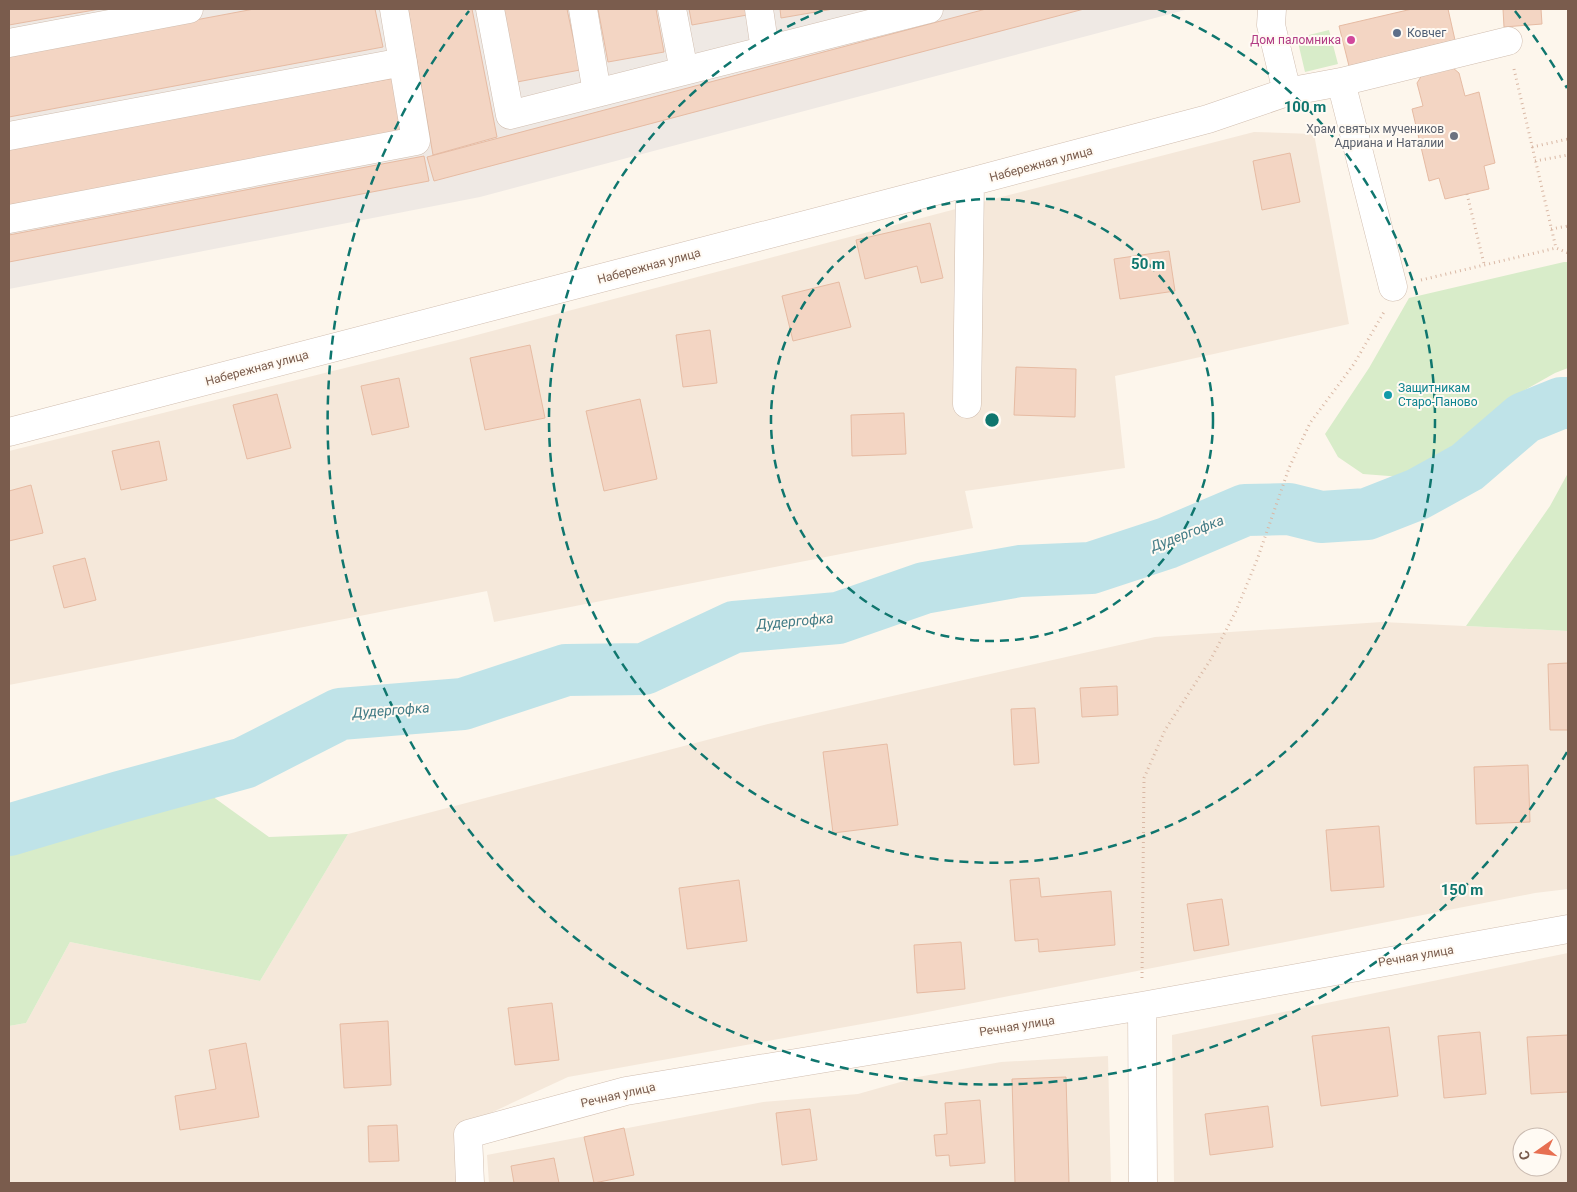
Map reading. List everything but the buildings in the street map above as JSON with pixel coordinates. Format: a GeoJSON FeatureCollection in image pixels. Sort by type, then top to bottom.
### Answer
{"type":"FeatureCollection","features":[{"type":"Feature","properties":{"kind":"street"},"geometry":{"type":"LineString","coordinates":[[9,43],[189,9]]}},
{"type":"Feature","properties":{"kind":"street"},"geometry":{"type":"LineString","coordinates":[[9,219],[416,142],[394,9]]}},
{"type":"Feature","properties":{"kind":"street"},"geometry":{"type":"LineString","coordinates":[[490,9],[510,115],[765,50],[854,18],[929,9]]}},
{"type":"Feature","properties":{"kind":"street"},"geometry":{"type":"LineString","coordinates":[[584,9],[597,93]]}},
{"type":"Feature","properties":{"kind":"street"},"geometry":{"type":"LineString","coordinates":[[672,9],[684,71]]}},
{"type":"Feature","properties":{"kind":"street"},"geometry":{"type":"LineString","coordinates":[[759,9],[765,50]]}},
{"type":"Feature","properties":{"kind":"street"},"geometry":{"type":"LineString","coordinates":[[1272,9],[1271,25],[1287,92]]}},
{"type":"Feature","properties":{"kind":"street","name":"Набережная улица"},"geometry":{"type":"LineString","coordinates":[[9,432],[1208,119],[1287,92],[1341,82],[1508,41]]}},
{"type":"Feature","properties":{"kind":"street"},"geometry":{"type":"LineString","coordinates":[[9,136],[403,62]]}},
{"type":"Feature","properties":{"kind":"street"},"geometry":{"type":"LineString","coordinates":[[1341,82],[1393,287]]}},
{"type":"Feature","properties":{"kind":"street"},"geometry":{"type":"LineString","coordinates":[[967,404],[970,182]]}},
{"type":"Feature","properties":{"kind":"street","name":"Речная улица"},"geometry":{"type":"LineString","coordinates":[[470,1183],[468,1134],[626,1091],[1142,1006],[1568,928]]}},
{"type":"Feature","properties":{"kind":"street"},"geometry":{"type":"LineString","coordinates":[[1142,1006],[1143,1183]]}},
{"type":"Feature","properties":{"kind":"path"},"geometry":{"type":"LineString","coordinates":[[1508,41],[1556,248]]}},
{"type":"Feature","properties":{"kind":"path"},"geometry":{"type":"LineString","coordinates":[[1532,147],[1568,139]]}},
{"type":"Feature","properties":{"kind":"path"},"geometry":{"type":"LineString","coordinates":[[1535,161],[1568,155]]}},
{"type":"Feature","properties":{"kind":"path"},"geometry":{"type":"LineString","coordinates":[[1467,194],[1484,264]]}},
{"type":"Feature","properties":{"kind":"path"},"geometry":{"type":"LineString","coordinates":[[1551,229],[1568,226]]}},
{"type":"Feature","properties":{"kind":"path"},"geometry":{"type":"LineString","coordinates":[[1142,1006],[1144,778],[1165,730],[1211,659],[1236,611],[1257,560],[1289,468],[1310,423],[1354,364],[1382,318],[1393,287],[1556,248],[1568,253]]}},
{"type":"Feature","properties":{"kind":"shaded area"},"geometry":{"type":"Polygon","coordinates":[[[9,9],[1189,9],[480,197],[9,289],[9,9]]]}},
{"type":"Feature","properties":{"kind":"shaded area"},"geometry":{"type":"Polygon","coordinates":[[[1254,132],[1314,134],[1349,324],[1115,376],[1125,468],[965,491],[973,528],[494,622],[487,591],[9,685],[9,451],[458,340],[1254,132]]]}},
{"type":"Feature","properties":{"kind":"shaded area"},"geometry":{"type":"Polygon","coordinates":[[[1382,622],[1568,631],[1568,889],[1535,893],[912,1015],[568,1077],[458,1128],[458,1183],[9,1183],[9,1026],[26,1023],[70,942],[260,981],[348,834],[768,724],[1155,637],[1382,622]]]}},
{"type":"Feature","properties":{"kind":"shaded area"},"geometry":{"type":"Polygon","coordinates":[[[1568,953],[1568,1183],[1174,1183],[1172,1035],[1568,953]]]}},
{"type":"Feature","properties":{"kind":"shaded area"},"geometry":{"type":"Polygon","coordinates":[[[1108,1056],[1111,1183],[489,1183],[487,1155],[763,1102],[858,1094],[918,1077],[1001,1062],[1108,1056]]]}},
{"type":"Feature","properties":{"kind":"green space"},"geometry":{"type":"Polygon","coordinates":[[[1329,30],[1338,64],[1305,72],[1297,38],[1329,30]]]}},
{"type":"Feature","properties":{"kind":"green space"},"geometry":{"type":"Polygon","coordinates":[[[1568,262],[1568,368],[1555,373],[1518,394],[1487,426],[1468,452],[1437,470],[1402,477],[1363,474],[1338,457],[1325,434],[1369,368],[1409,298],[1568,262]]]}},
{"type":"Feature","properties":{"kind":"green space"},"geometry":{"type":"Polygon","coordinates":[[[1568,473],[1568,631],[1466,626],[1550,506],[1568,473]]]}},
{"type":"Feature","properties":{"kind":"green space"},"geometry":{"type":"Polygon","coordinates":[[[198,786],[269,837],[348,834],[260,981],[70,942],[26,1023],[9,1026],[9,843],[198,786]]]}},
{"type":"Feature","properties":{"kind":"waterway","name":"Дудергофка"},"geometry":{"type":"LineString","coordinates":[[9,830],[244,763],[340,714],[463,704],[566,670],[644,669],[734,627],[838,618],[924,588],[1020,571],[1091,568],[1167,543],[1245,510],[1289,509],[1321,517],[1367,514],[1418,494],[1467,467],[1524,418],[1561,403],[1568,403]]}},
{"type":"Feature","properties":{"kind":"place","name":"Ковчег"},"geometry":{"type":"Point","coordinates":[1397,33]}},
{"type":"Feature","properties":{"kind":"place","name":"Дом паломника"},"geometry":{"type":"Point","coordinates":[1351,40]}},
{"type":"Feature","properties":{"kind":"place","name":"Храм святых мучеников Адриана и Наталии"},"geometry":{"type":"Point","coordinates":[1454,136]}},
{"type":"Feature","properties":{"kind":"place","name":"Защитникам Старо-Паново"},"geometry":{"type":"Point","coordinates":[1388,395]}}]}
